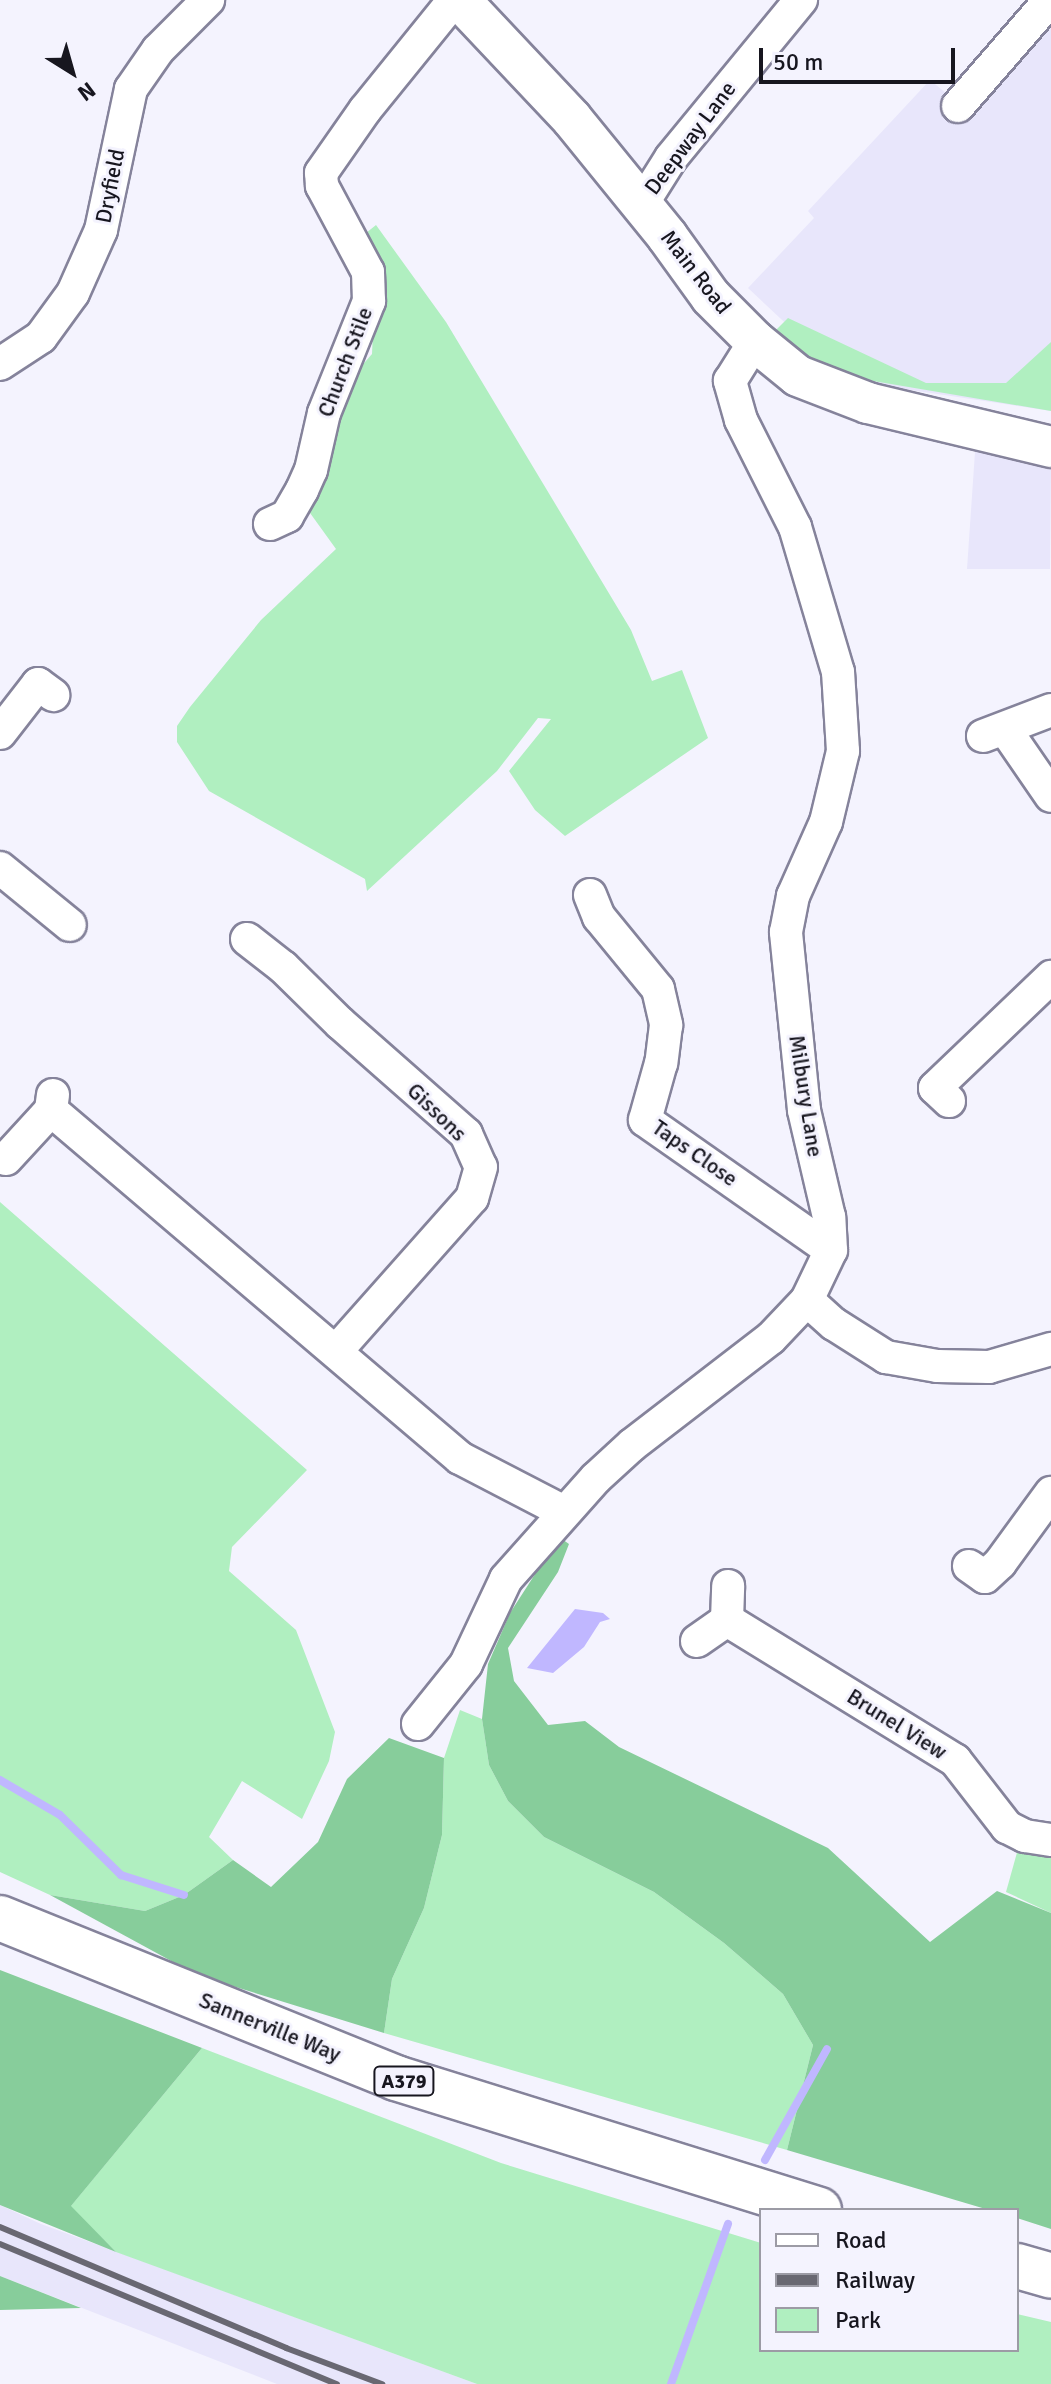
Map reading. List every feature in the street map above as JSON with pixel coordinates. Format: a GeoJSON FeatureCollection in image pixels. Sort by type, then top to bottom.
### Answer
{"type":"FeatureCollection","features":[{"type":"Feature","properties":{"kind":"main road","name":"Sannerville Way"},"geometry":{"type":"LineString","coordinates":[[0,1918],[396,2078],[813,2208]]}},
{"type":"Feature","properties":{"kind":"main road"},"geometry":{"type":"LineString","coordinates":[[1019,2267],[1051,2276]]}},
{"type":"Feature","properties":{"kind":"street","name":"Dryfield"},"geometry":{"type":"LineString","coordinates":[[0,364],[41,337],[73,293],[101,230],[131,89],[158,50],[208,0]]}},
{"type":"Feature","properties":{"kind":"street","name":"Main Road"},"geometry":{"type":"LineString","coordinates":[[457,0],[572,119],[642,204],[711,297],[755,341],[798,376],[868,403],[1051,447]]}},
{"type":"Feature","properties":{"kind":"street","name":"Church Stile"},"geometry":{"type":"LineString","coordinates":[[270,524],[287,516],[306,480],[324,413],[369,301],[368,272],[322,186],[321,173],[365,110],[457,0]]}},
{"type":"Feature","properties":{"kind":"street","name":"Deepway Lane"},"geometry":{"type":"LineString","coordinates":[[642,204],[671,158],[801,0]]}},
{"type":"Feature","properties":{"kind":"street"},"geometry":{"type":"LineString","coordinates":[[958,106],[1050,0]]}},
{"type":"Feature","properties":{"kind":"street","name":"Milbury Lane"},"geometry":{"type":"LineString","coordinates":[[755,341],[730,381],[741,420],[795,527],[838,672],[843,751],[826,822],[793,896],[786,932],[804,1110],[829,1217],[831,1250]]}},
{"type":"Feature","properties":{"kind":"street"},"geometry":{"type":"LineString","coordinates":[[0,733],[38,684]]}},
{"type":"Feature","properties":{"kind":"street"},"geometry":{"type":"LineString","coordinates":[[1051,710],[994,732],[1051,796]]}},
{"type":"Feature","properties":{"kind":"street"},"geometry":{"type":"LineString","coordinates":[[0,868],[70,925]]}},
{"type":"Feature","properties":{"kind":"street","name":"Taps Close"},"geometry":{"type":"LineString","coordinates":[[590,895],[599,917],[658,989],[666,1025],[661,1063],[645,1120],[831,1250]]}},
{"type":"Feature","properties":{"kind":"street","name":"Gissons"},"geometry":{"type":"LineString","coordinates":[[247,939],[276,975],[340,1023],[466,1134],[481,1167],[472,1198],[336,1351]]}},
{"type":"Feature","properties":{"kind":"street"},"geometry":{"type":"LineString","coordinates":[[935,1089],[1051,977]]}},
{"type":"Feature","properties":{"kind":"street"},"geometry":{"type":"LineString","coordinates":[[6,1159],[52,1103],[460,1458],[564,1512]]}},
{"type":"Feature","properties":{"kind":"street"},"geometry":{"type":"LineString","coordinates":[[418,1724],[466,1664],[506,1579],[564,1512],[632,1445],[771,1338],[807,1300],[831,1250]]}},
{"type":"Feature","properties":{"kind":"street"},"geometry":{"type":"LineString","coordinates":[[807,1300],[834,1324],[886,1357],[937,1366],[989,1367],[1050,1351]]}},
{"type":"Feature","properties":{"kind":"street"},"geometry":{"type":"LineString","coordinates":[[987,1579],[1051,1493]]}},
{"type":"Feature","properties":{"kind":"street"},"geometry":{"type":"LineString","coordinates":[[697,1641],[727,1620],[728,1586]]}},
{"type":"Feature","properties":{"kind":"street","name":"Brunel View"},"geometry":{"type":"LineString","coordinates":[[727,1620],[955,1760],[1007,1827],[1025,1836],[1051,1840]]}},
{"type":"Feature","properties":{"kind":"shaded area"},"geometry":{"type":"Polygon","coordinates":[[[1051,10],[1051,411],[884,386],[796,333],[748,288],[814,218],[808,211],[930,80],[963,107],[1051,10]]]}},
{"type":"Feature","properties":{"kind":"shaded area"},"geometry":{"type":"Polygon","coordinates":[[[975,452],[1051,460],[1050,569],[967,569],[975,452]]]}},
{"type":"Feature","properties":{"kind":"shaded area"},"geometry":{"type":"Polygon","coordinates":[[[575,1609],[603,1613],[610,1619],[600,1622],[584,1647],[553,1673],[527,1668],[575,1609]]]}},
{"type":"Feature","properties":{"kind":"shaded area"},"geometry":{"type":"Polygon","coordinates":[[[0,2205],[41,2224],[477,2384],[277,2384],[0,2276],[0,2205]]]}},
{"type":"Feature","properties":{"kind":"green space"},"geometry":{"type":"Polygon","coordinates":[[[376,225],[446,322],[631,630],[652,681],[682,670],[708,738],[565,836],[535,810],[509,771],[551,719],[538,718],[497,771],[367,891],[365,879],[209,791],[177,742],[177,726],[261,620],[336,549],[305,506],[331,455],[328,446],[344,386],[372,354],[373,331],[361,237],[376,225]]]}},
{"type":"Feature","properties":{"kind":"green space"},"geometry":{"type":"Polygon","coordinates":[[[788,318],[926,383],[1006,383],[1051,342],[1051,411],[814,371],[772,334],[788,318]]]}},
{"type":"Feature","properties":{"kind":"green space"},"geometry":{"type":"Polygon","coordinates":[[[0,1202],[307,1470],[232,1547],[229,1571],[296,1630],[335,1732],[329,1761],[302,1819],[242,1781],[209,1837],[233,1860],[184,1895],[145,1911],[50,1895],[0,1872],[0,1202]]]}},
{"type":"Feature","properties":{"kind":"green space"},"geometry":{"type":"Polygon","coordinates":[[[559,1537],[569,1544],[558,1572],[508,1648],[514,1681],[548,1725],[585,1721],[619,1747],[828,1848],[930,1942],[997,1891],[1051,1913],[1051,2229],[1019,2219],[1019,2208],[982,2208],[787,2150],[813,2045],[783,1994],[724,1943],[654,1892],[544,1837],[508,1801],[489,1765],[482,1719],[488,1664],[510,1613],[559,1537]]]}},
{"type":"Feature","properties":{"kind":"green space"},"geometry":{"type":"Polygon","coordinates":[[[460,1710],[482,1719],[489,1765],[508,1801],[544,1837],[654,1892],[724,1943],[783,1994],[813,2045],[787,2150],[384,2033],[392,1979],[424,1908],[442,1835],[444,1758],[460,1710]]]}},
{"type":"Feature","properties":{"kind":"green space"},"geometry":{"type":"Polygon","coordinates":[[[389,1738],[444,1758],[442,1835],[424,1908],[392,1979],[384,2033],[197,1975],[50,1895],[145,1911],[184,1895],[233,1860],[271,1887],[318,1842],[347,1779],[389,1738]]]}},
{"type":"Feature","properties":{"kind":"green space"},"geometry":{"type":"Polygon","coordinates":[[[1018,1849],[1051,1852],[1051,1913],[1006,1892],[1018,1849]]]}},
{"type":"Feature","properties":{"kind":"green space"},"geometry":{"type":"Polygon","coordinates":[[[0,1970],[202,2048],[71,2206],[116,2252],[0,2205],[0,1970]]]}},
{"type":"Feature","properties":{"kind":"green space"},"geometry":{"type":"Polygon","coordinates":[[[202,2048],[501,2163],[759,2242],[759,2352],[1019,2352],[1019,2314],[1051,2322],[1051,2384],[477,2384],[116,2252],[70,2207],[202,2048]]]}},
{"type":"Feature","properties":{"kind":"green space"},"geometry":{"type":"Polygon","coordinates":[[[0,2276],[81,2308],[0,2310],[0,2276]]]}},
{"type":"Feature","properties":{"kind":"waterway"},"geometry":{"type":"LineString","coordinates":[[0,1780],[60,1815],[121,1875],[184,1895]]}},
{"type":"Feature","properties":{"kind":"waterway"},"geometry":{"type":"LineString","coordinates":[[765,2160],[827,2049]]}},
{"type":"Feature","properties":{"kind":"waterway"},"geometry":{"type":"LineString","coordinates":[[671,2384],[728,2224]]}},
{"type":"Feature","properties":{"kind":"railway"},"geometry":{"type":"LineString","coordinates":[[0,2227],[286,2348],[382,2384]]}},
{"type":"Feature","properties":{"kind":"railway"},"geometry":{"type":"LineString","coordinates":[[0,2244],[337,2384]]}}]}
